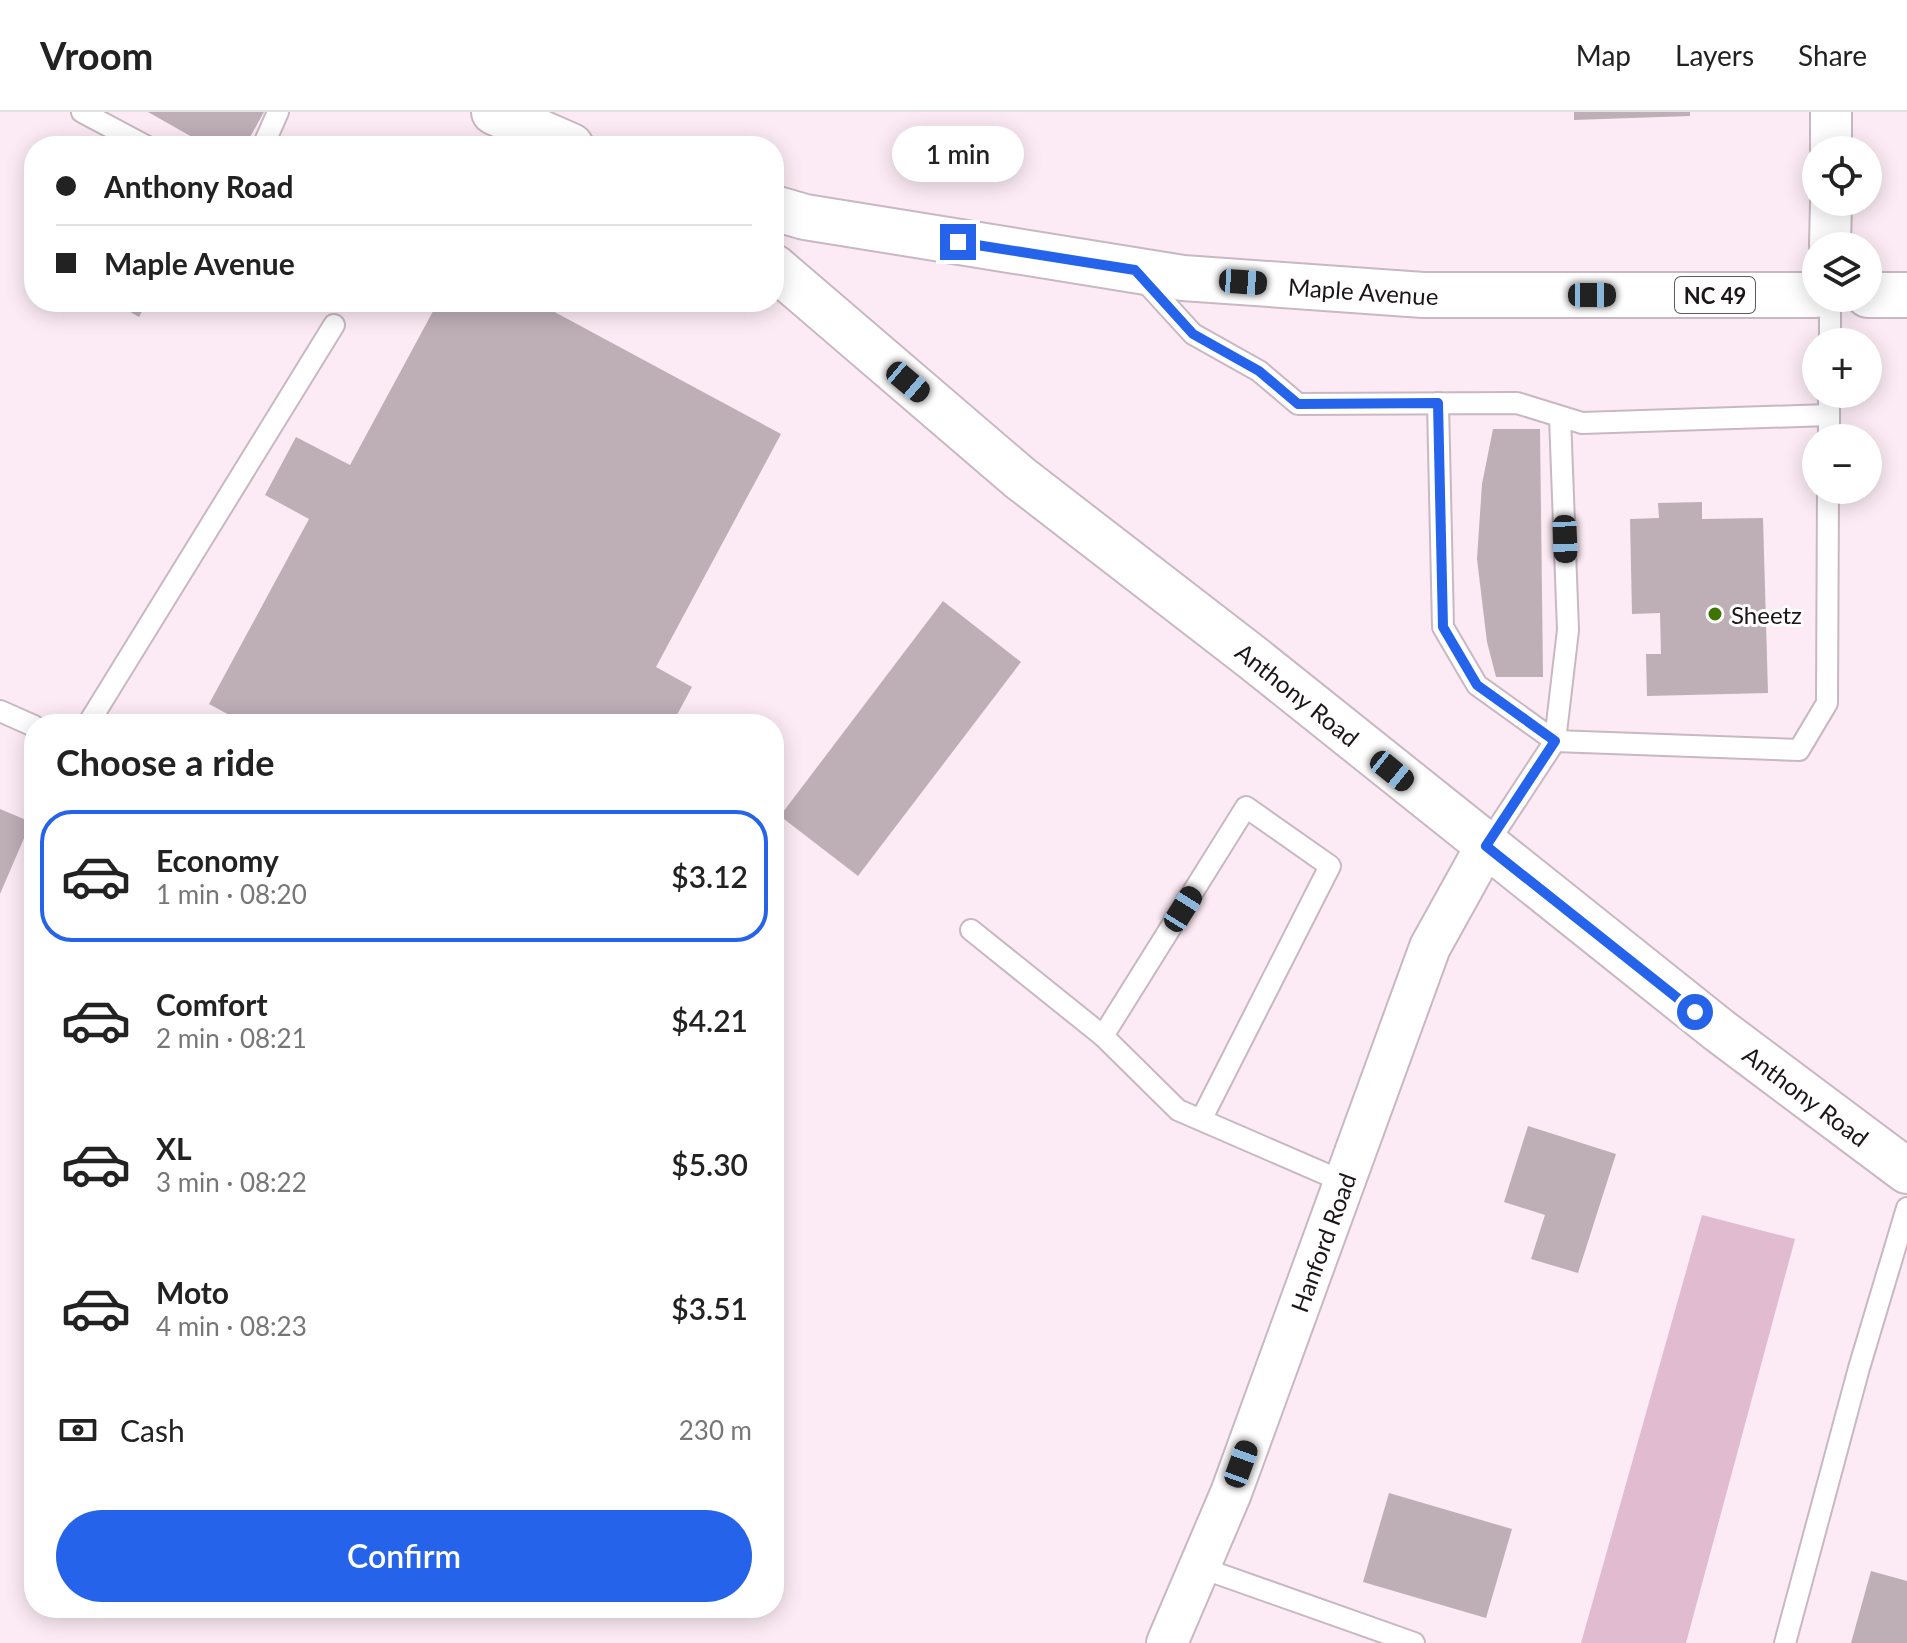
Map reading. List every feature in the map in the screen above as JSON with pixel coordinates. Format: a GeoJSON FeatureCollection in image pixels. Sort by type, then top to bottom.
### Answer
{"type":"FeatureCollection","features":[{"type":"Feature","properties":{"kind":"street"},"geometry":{"type":"LineString","coordinates":[[1831,112],[1831,136]]}},
{"type":"Feature","properties":{"kind":"street"},"geometry":{"type":"LineString","coordinates":[[500,114],[549,136]]}},
{"type":"Feature","properties":{"kind":"street","name":"Maple Avenue"},"geometry":{"type":"LineString","coordinates":[[784,211],[805,217],[1183,278],[1423,295],[1802,295]]}},
{"type":"Feature","properties":{"kind":"street","name":"Anthony Road"},"geometry":{"type":"LineString","coordinates":[[784,276],[1020,478],[1253,658],[1720,1031],[1907,1171]]}},
{"type":"Feature","properties":{"kind":"street"},"geometry":{"type":"LineString","coordinates":[[1882,295],[1907,295]]}},
{"type":"Feature","properties":{"kind":"street","name":"Hanford Road"},"geometry":{"type":"LineString","coordinates":[[1167,1643],[1231,1493],[1430,947],[1486,846]]}},
{"type":"Feature","properties":{"kind":"lane"},"geometry":{"type":"LineString","coordinates":[[82,112],[127,136]]}},
{"type":"Feature","properties":{"kind":"lane"},"geometry":{"type":"LineString","coordinates":[[267,136],[278,112]]}},
{"type":"Feature","properties":{"kind":"lane"},"geometry":{"type":"LineString","coordinates":[[1135,270],[1193,334],[1259,371],[1298,404],[1517,403],[1582,423],[1829,415]]}},
{"type":"Feature","properties":{"kind":"lane"},"geometry":{"type":"LineString","coordinates":[[94,714],[334,325]]}},
{"type":"Feature","properties":{"kind":"lane"},"geometry":{"type":"LineString","coordinates":[[1438,403],[1443,627],[1477,685],[1555,741],[1799,750],[1827,703],[1828,504]]}},
{"type":"Feature","properties":{"kind":"lane"},"geometry":{"type":"LineString","coordinates":[[1829,408],[1829,424]]}},
{"type":"Feature","properties":{"kind":"lane"},"geometry":{"type":"LineString","coordinates":[[1486,846],[1555,741],[1568,630],[1560,417]]}},
{"type":"Feature","properties":{"kind":"lane"},"geometry":{"type":"LineString","coordinates":[[0,711],[24,722]]}},
{"type":"Feature","properties":{"kind":"lane"},"geometry":{"type":"LineString","coordinates":[[1103,1036],[1246,807],[1330,866],[1201,1120]]}},
{"type":"Feature","properties":{"kind":"lane"},"geometry":{"type":"LineString","coordinates":[[971,930],[1103,1036],[1178,1110],[1344,1182]]}},
{"type":"Feature","properties":{"kind":"lane"},"geometry":{"type":"LineString","coordinates":[[1785,1643],[1859,1368],[1907,1208]]}},
{"type":"Feature","properties":{"kind":"lane"},"geometry":{"type":"LineString","coordinates":[[1199,1567],[1414,1643]]}},
{"type":"Feature","properties":{"kind":"shaded area"},"geometry":{"type":"Polygon","coordinates":[[[1702,1215],[1795,1239],[1686,1643],[1581,1643],[1702,1215]]]}},
{"type":"Feature","properties":{"kind":"building"},"geometry":{"type":"Polygon","coordinates":[[[148,112],[264,112],[251,136],[190,136],[148,112]]]}},
{"type":"Feature","properties":{"kind":"building"},"geometry":{"type":"Polygon","coordinates":[[[1574,112],[1690,112],[1690,116],[1574,120],[1574,112]]]}},
{"type":"Feature","properties":{"kind":"building"},"geometry":{"type":"Polygon","coordinates":[[[433,312],[555,312],[781,434],[656,667],[692,687],[677,714],[228,714],[209,704],[309,519],[265,495],[296,437],[350,465],[433,312]]]}},
{"type":"Feature","properties":{"kind":"building"},"geometry":{"type":"Polygon","coordinates":[[[1493,429],[1540,429],[1543,677],[1496,677],[1487,642],[1477,559],[1482,484],[1493,429]]]}},
{"type":"Feature","properties":{"kind":"building"},"geometry":{"type":"Polygon","coordinates":[[[1702,502],[1702,519],[1763,518],[1768,693],[1647,696],[1646,654],[1661,654],[1660,613],[1632,614],[1630,519],[1659,518],[1658,503],[1702,502]]]}},
{"type":"Feature","properties":{"kind":"building"},"geometry":{"type":"Polygon","coordinates":[[[943,601],[1021,662],[858,876],[784,819],[784,811],[943,601]]]}},
{"type":"Feature","properties":{"kind":"building"},"geometry":{"type":"Polygon","coordinates":[[[0,809],[24,819],[24,838],[0,894],[0,809]]]}},
{"type":"Feature","properties":{"kind":"building"},"geometry":{"type":"Polygon","coordinates":[[[1528,1126],[1616,1154],[1578,1273],[1531,1259],[1545,1215],[1504,1202],[1528,1126]]]}},
{"type":"Feature","properties":{"kind":"building"},"geometry":{"type":"Polygon","coordinates":[[[1389,1493],[1512,1529],[1486,1618],[1363,1582],[1389,1493]]]}},
{"type":"Feature","properties":{"kind":"building"},"geometry":{"type":"Polygon","coordinates":[[[1871,1571],[1907,1581],[1907,1643],[1851,1643],[1871,1571]]]}},
{"type":"Feature","properties":{"kind":"place","name":"Sheetz"},"geometry":{"type":"Point","coordinates":[1715,614]}},
{"type":"Feature","properties":{"kind":"route"},"geometry":{"type":"LineString","coordinates":[[958,242],[1135,270],[1193,334],[1259,371],[1298,404],[1438,403],[1443,627],[1477,685],[1555,741],[1486,846],[1695,1012]]}}]}
